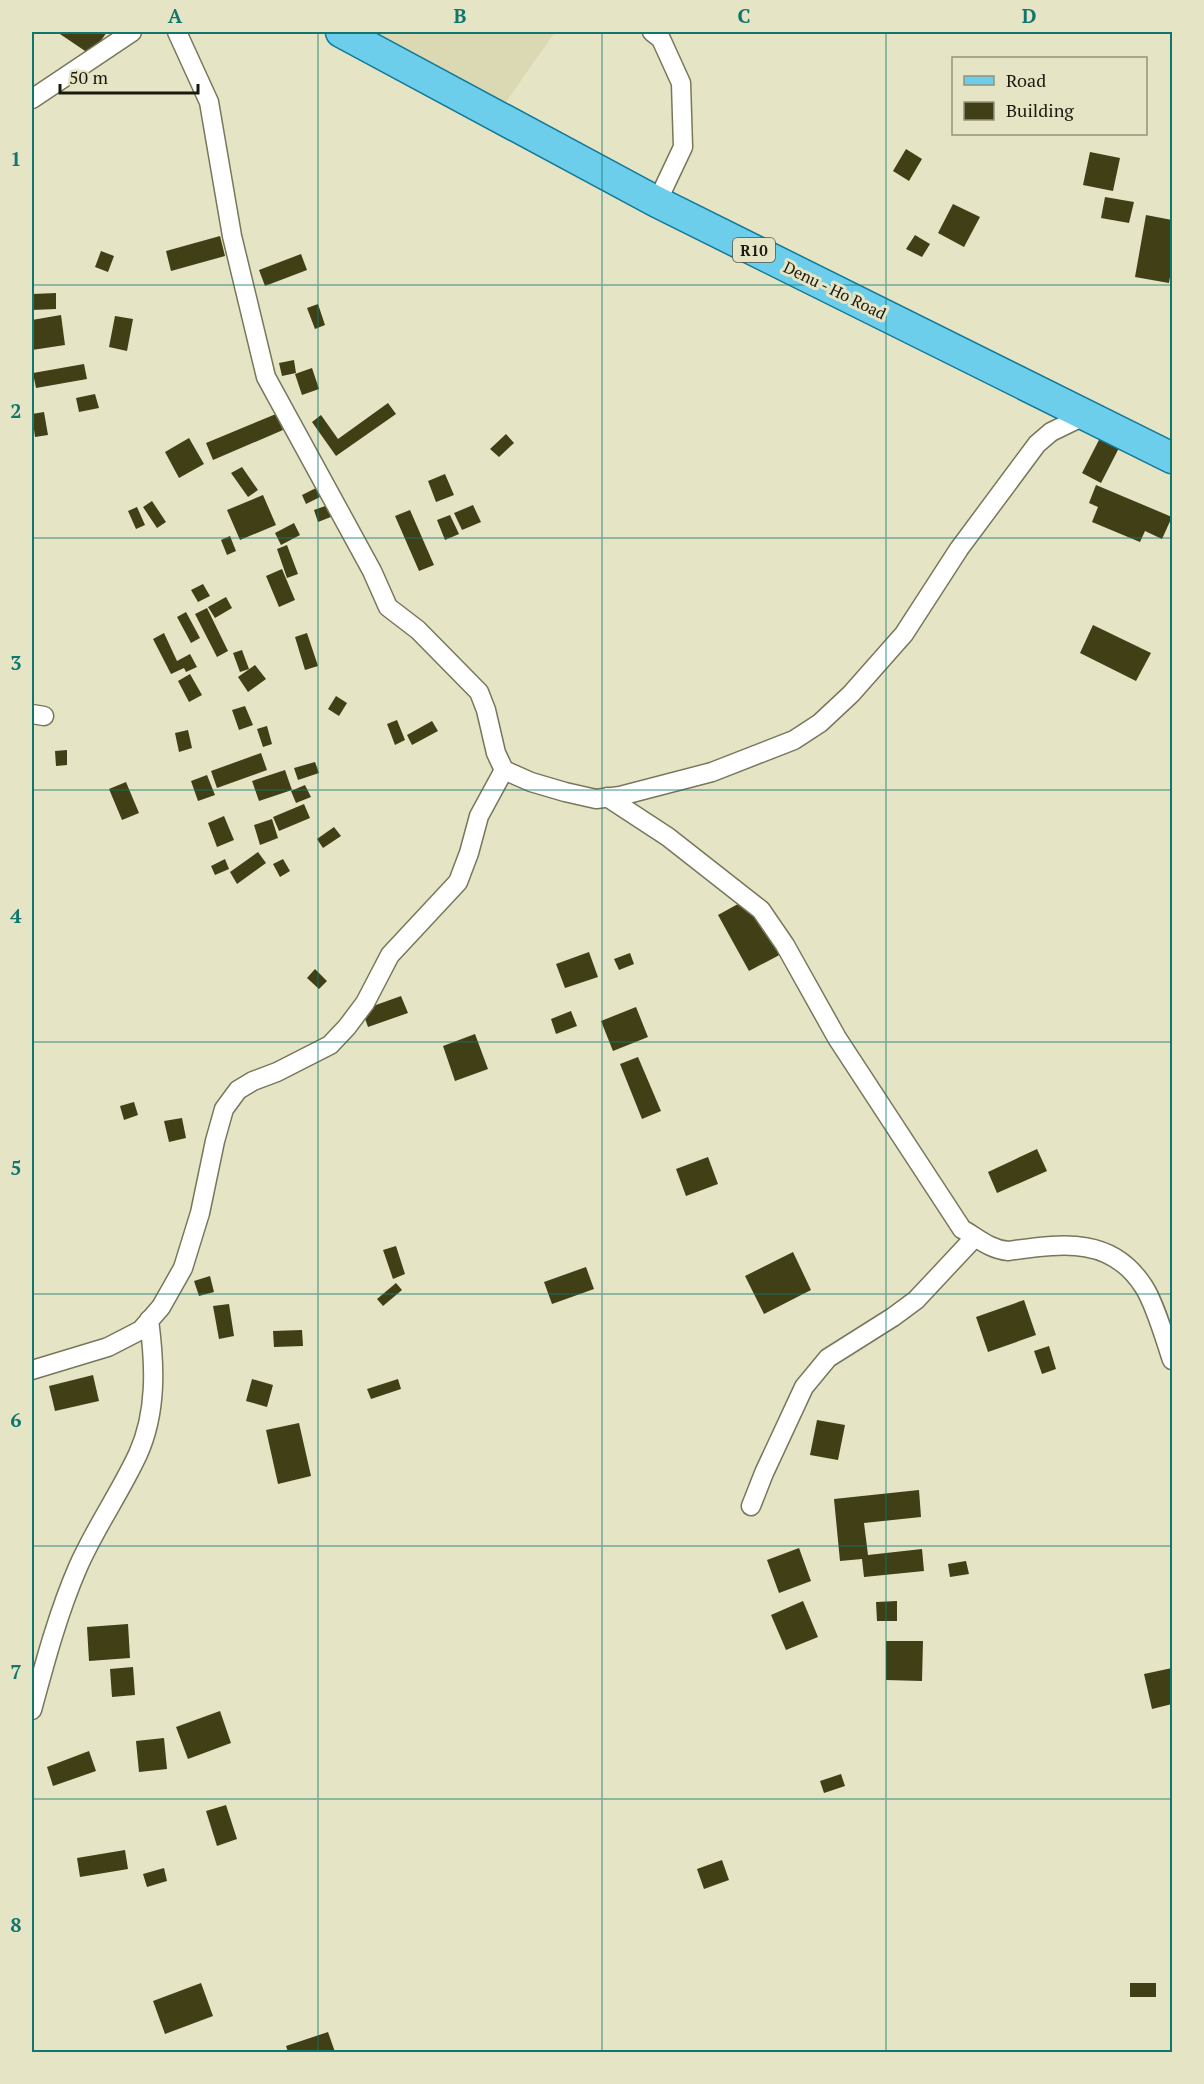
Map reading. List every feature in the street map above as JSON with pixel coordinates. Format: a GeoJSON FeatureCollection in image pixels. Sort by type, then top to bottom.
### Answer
{"type":"FeatureCollection","features":[{"type":"Feature","properties":{"kind":"main road","name":"Denu - Ho Road"},"geometry":{"type":"LineString","coordinates":[[341,32],[657,202],[1173,458]]}},
{"type":"Feature","properties":{"kind":"street"},"geometry":{"type":"LineString","coordinates":[[32,99],[132,32]]}},
{"type":"Feature","properties":{"kind":"street"},"geometry":{"type":"LineString","coordinates":[[177,32],[209,102],[232,236],[266,377],[372,571],[388,607],[418,630],[478,692],[486,710],[496,753],[504,770],[531,782],[596,799],[620,796],[712,772],[794,740],[820,723],[851,694],[904,634],[959,549],[1037,444],[1051,432],[1086,415]]}},
{"type":"Feature","properties":{"kind":"street"},"geometry":{"type":"LineString","coordinates":[[652,32],[661,39],[681,83],[683,147],[657,202]]}},
{"type":"Feature","properties":{"kind":"street"},"geometry":{"type":"LineString","coordinates":[[32,1370],[108,1347],[141,1330],[161,1307],[183,1268],[200,1213],[224,1109],[238,1090],[330,1045],[347,1028],[365,1003],[390,955],[458,882],[479,816],[504,770]]}},
{"type":"Feature","properties":{"kind":"street"},"geometry":{"type":"LineString","coordinates":[[607,797],[668,837],[709,871],[736,888],[761,910],[785,945],[837,1038],[962,1229],[987,1246],[1008,1251],[1074,1245],[1101,1250],[1126,1264],[1145,1288],[1173,1360]]}},
{"type":"Feature","properties":{"kind":"street"},"geometry":{"type":"LineString","coordinates":[[751,1506],[804,1387],[828,1358],[916,1300],[975,1237]]}},
{"type":"Feature","properties":{"kind":"street"},"geometry":{"type":"LineString","coordinates":[[32,1710],[53,1635],[78,1567],[138,1454],[149,1421],[154,1386],[153,1348],[149,1320]]}},
{"type":"Feature","properties":{"kind":"shaded area"},"geometry":{"type":"Polygon","coordinates":[[[367,32],[555,32],[503,106],[367,32]]]}},
{"type":"Feature","properties":{"kind":"building"},"geometry":{"type":"Polygon","coordinates":[[[57,32],[107,32],[91,55],[57,32]]]}},
{"type":"Feature","properties":{"kind":"building"},"geometry":{"type":"Polygon","coordinates":[[[906,149],[922,159],[909,181],[893,171],[906,149]]]}},
{"type":"Feature","properties":{"kind":"building"},"geometry":{"type":"Polygon","coordinates":[[[1090,152],[1120,158],[1113,191],[1083,185],[1090,152]]]}},
{"type":"Feature","properties":{"kind":"building"},"geometry":{"type":"Polygon","coordinates":[[[1105,197],[1134,202],[1129,223],[1101,218],[1105,197]]]}},
{"type":"Feature","properties":{"kind":"building"},"geometry":{"type":"Polygon","coordinates":[[[953,204],[980,217],[964,247],[938,233],[953,204]]]}},
{"type":"Feature","properties":{"kind":"building"},"geometry":{"type":"Polygon","coordinates":[[[1146,215],[1172,220],[1172,265],[1169,283],[1135,277],[1146,215]]]}},
{"type":"Feature","properties":{"kind":"building"},"geometry":{"type":"Polygon","coordinates":[[[915,235],[930,244],[922,257],[906,249],[915,235]]]}},
{"type":"Feature","properties":{"kind":"building"},"geometry":{"type":"Polygon","coordinates":[[[220,236],[225,256],[171,271],[166,251],[220,236]]]}},
{"type":"Feature","properties":{"kind":"building"},"geometry":{"type":"Polygon","coordinates":[[[101,251],[114,256],[108,272],[95,267],[101,251]]]}},
{"type":"Feature","properties":{"kind":"building"},"geometry":{"type":"Polygon","coordinates":[[[301,254],[307,270],[265,286],[259,270],[301,254]]]}},
{"type":"Feature","properties":{"kind":"building"},"geometry":{"type":"Polygon","coordinates":[[[56,293],[56,309],[32,310],[32,294],[56,293]]]}},
{"type":"Feature","properties":{"kind":"building"},"geometry":{"type":"Polygon","coordinates":[[[318,304],[325,325],[315,329],[307,308],[318,304]]]}},
{"type":"Feature","properties":{"kind":"building"},"geometry":{"type":"Polygon","coordinates":[[[61,315],[65,345],[32,350],[32,320],[61,315]]]}},
{"type":"Feature","properties":{"kind":"building"},"geometry":{"type":"Polygon","coordinates":[[[115,316],[133,319],[127,351],[109,347],[115,316]]]}},
{"type":"Feature","properties":{"kind":"building"},"geometry":{"type":"Polygon","coordinates":[[[294,360],[296,373],[282,376],[279,363],[294,360]]]}},
{"type":"Feature","properties":{"kind":"building"},"geometry":{"type":"Polygon","coordinates":[[[84,364],[87,379],[36,388],[33,373],[84,364]]]}},
{"type":"Feature","properties":{"kind":"building"},"geometry":{"type":"Polygon","coordinates":[[[312,368],[319,389],[302,395],[295,374],[312,368]]]}},
{"type":"Feature","properties":{"kind":"building"},"geometry":{"type":"Polygon","coordinates":[[[95,394],[99,408],[79,412],[76,398],[95,394]]]}},
{"type":"Feature","properties":{"kind":"building"},"geometry":{"type":"Polygon","coordinates":[[[388,403],[396,414],[336,456],[312,422],[321,415],[338,439],[388,403]]]}},
{"type":"Feature","properties":{"kind":"building"},"geometry":{"type":"Polygon","coordinates":[[[44,412],[48,435],[35,437],[32,414],[44,412]]]}},
{"type":"Feature","properties":{"kind":"building"},"geometry":{"type":"Polygon","coordinates":[[[276,414],[283,430],[213,460],[206,443],[276,414]]]}},
{"type":"Feature","properties":{"kind":"building"},"geometry":{"type":"Polygon","coordinates":[[[506,434],[514,443],[499,457],[490,449],[506,434]]]}},
{"type":"Feature","properties":{"kind":"building"},"geometry":{"type":"Polygon","coordinates":[[[1101,436],[1120,446],[1101,483],[1082,473],[1101,436]]]}},
{"type":"Feature","properties":{"kind":"building"},"geometry":{"type":"Polygon","coordinates":[[[189,438],[204,464],[179,478],[165,452],[189,438]]]}},
{"type":"Feature","properties":{"kind":"building"},"geometry":{"type":"Polygon","coordinates":[[[242,467],[258,490],[248,497],[231,473],[242,467]]]}},
{"type":"Feature","properties":{"kind":"building"},"geometry":{"type":"Polygon","coordinates":[[[445,474],[454,495],[436,502],[428,481],[445,474]]]}},
{"type":"Feature","properties":{"kind":"building"},"geometry":{"type":"Polygon","coordinates":[[[1096,485],[1172,517],[1162,539],[1145,531],[1140,542],[1092,522],[1098,507],[1089,503],[1096,485]]]}},
{"type":"Feature","properties":{"kind":"building"},"geometry":{"type":"Polygon","coordinates":[[[316,488],[320,497],[306,504],[302,495],[316,488]]]}},
{"type":"Feature","properties":{"kind":"building"},"geometry":{"type":"Polygon","coordinates":[[[263,495],[276,525],[240,540],[227,510],[263,495]]]}},
{"type":"Feature","properties":{"kind":"building"},"geometry":{"type":"Polygon","coordinates":[[[152,501],[166,522],[157,528],[143,507],[152,501]]]}},
{"type":"Feature","properties":{"kind":"building"},"geometry":{"type":"Polygon","coordinates":[[[331,504],[336,515],[318,522],[314,510],[331,504]]]}},
{"type":"Feature","properties":{"kind":"building"},"geometry":{"type":"Polygon","coordinates":[[[473,505],[481,522],[462,530],[454,513],[473,505]]]}},
{"type":"Feature","properties":{"kind":"building"},"geometry":{"type":"Polygon","coordinates":[[[137,507],[145,525],[136,529],[128,511],[137,507]]]}},
{"type":"Feature","properties":{"kind":"building"},"geometry":{"type":"Polygon","coordinates":[[[410,510],[434,565],[419,571],[395,516],[410,510]]]}},
{"type":"Feature","properties":{"kind":"building"},"geometry":{"type":"Polygon","coordinates":[[[450,515],[459,534],[445,540],[437,520],[450,515]]]}},
{"type":"Feature","properties":{"kind":"building"},"geometry":{"type":"Polygon","coordinates":[[[294,523],[300,535],[281,545],[275,533],[294,523]]]}},
{"type":"Feature","properties":{"kind":"building"},"geometry":{"type":"Polygon","coordinates":[[[230,536],[236,551],[227,555],[221,540],[230,536]]]}},
{"type":"Feature","properties":{"kind":"building"},"geometry":{"type":"Polygon","coordinates":[[[287,545],[298,574],[287,578],[277,549],[287,545]]]}},
{"type":"Feature","properties":{"kind":"building"},"geometry":{"type":"Polygon","coordinates":[[[282,569],[295,600],[279,607],[266,576],[282,569]]]}},
{"type":"Feature","properties":{"kind":"building"},"geometry":{"type":"Polygon","coordinates":[[[203,584],[210,596],[198,602],[191,590],[203,584]]]}},
{"type":"Feature","properties":{"kind":"building"},"geometry":{"type":"Polygon","coordinates":[[[226,597],[232,608],[215,618],[208,607],[226,597]]]}},
{"type":"Feature","properties":{"kind":"building"},"geometry":{"type":"Polygon","coordinates":[[[207,608],[228,651],[217,657],[195,614],[207,608]]]}},
{"type":"Feature","properties":{"kind":"building"},"geometry":{"type":"Polygon","coordinates":[[[186,612],[200,638],[191,643],[177,617],[186,612]]]}},
{"type":"Feature","properties":{"kind":"building"},"geometry":{"type":"Polygon","coordinates":[[[1093,625],[1151,653],[1136,681],[1080,653],[1093,625]]]}},
{"type":"Feature","properties":{"kind":"building"},"geometry":{"type":"Polygon","coordinates":[[[164,633],[177,661],[190,654],[197,667],[186,672],[184,668],[171,674],[153,639],[164,633]]]}},
{"type":"Feature","properties":{"kind":"building"},"geometry":{"type":"Polygon","coordinates":[[[307,633],[318,666],[305,670],[295,637],[307,633]]]}},
{"type":"Feature","properties":{"kind":"building"},"geometry":{"type":"Polygon","coordinates":[[[242,650],[249,669],[240,672],[233,653],[242,650]]]}},
{"type":"Feature","properties":{"kind":"building"},"geometry":{"type":"Polygon","coordinates":[[[255,665],[266,679],[248,692],[238,677],[255,665]]]}},
{"type":"Feature","properties":{"kind":"building"},"geometry":{"type":"Polygon","coordinates":[[[190,674],[202,695],[189,702],[178,681],[190,674]]]}},
{"type":"Feature","properties":{"kind":"building"},"geometry":{"type":"Polygon","coordinates":[[[336,696],[347,703],[339,716],[328,709],[336,696]]]}},
{"type":"Feature","properties":{"kind":"building"},"geometry":{"type":"Polygon","coordinates":[[[245,706],[253,725],[239,730],[232,710],[245,706]]]}},
{"type":"Feature","properties":{"kind":"building"},"geometry":{"type":"Polygon","coordinates":[[[397,720],[405,740],[395,745],[387,724],[397,720]]]}},
{"type":"Feature","properties":{"kind":"building"},"geometry":{"type":"Polygon","coordinates":[[[432,721],[438,731],[412,745],[407,735],[432,721]]]}},
{"type":"Feature","properties":{"kind":"building"},"geometry":{"type":"Polygon","coordinates":[[[267,726],[272,744],[263,747],[257,729],[267,726]]]}},
{"type":"Feature","properties":{"kind":"building"},"geometry":{"type":"Polygon","coordinates":[[[188,730],[192,748],[179,752],[175,733],[188,730]]]}},
{"type":"Feature","properties":{"kind":"building"},"geometry":{"type":"Polygon","coordinates":[[[67,750],[67,765],[56,766],[55,751],[67,750]]]}},
{"type":"Feature","properties":{"kind":"building"},"geometry":{"type":"Polygon","coordinates":[[[261,753],[267,770],[217,788],[211,771],[261,753]]]}},
{"type":"Feature","properties":{"kind":"building"},"geometry":{"type":"Polygon","coordinates":[[[315,762],[319,773],[298,780],[294,768],[315,762]]]}},
{"type":"Feature","properties":{"kind":"building"},"geometry":{"type":"Polygon","coordinates":[[[285,770],[292,790],[259,801],[252,781],[285,770]]]}},
{"type":"Feature","properties":{"kind":"building"},"geometry":{"type":"Polygon","coordinates":[[[207,775],[215,795],[198,801],[191,781],[207,775]]]}},
{"type":"Feature","properties":{"kind":"building"},"geometry":{"type":"Polygon","coordinates":[[[126,782],[139,813],[122,820],[109,789],[126,782]]]}},
{"type":"Feature","properties":{"kind":"building"},"geometry":{"type":"Polygon","coordinates":[[[305,785],[311,797],[296,803],[291,791],[305,785]]]}},
{"type":"Feature","properties":{"kind":"building"},"geometry":{"type":"Polygon","coordinates":[[[304,804],[310,818],[279,831],[273,817],[304,804]]]}},
{"type":"Feature","properties":{"kind":"building"},"geometry":{"type":"Polygon","coordinates":[[[224,816],[234,840],[217,847],[208,823],[224,816]]]}},
{"type":"Feature","properties":{"kind":"building"},"geometry":{"type":"Polygon","coordinates":[[[272,819],[278,838],[260,845],[254,825],[272,819]]]}},
{"type":"Feature","properties":{"kind":"building"},"geometry":{"type":"Polygon","coordinates":[[[334,827],[341,836],[323,848],[317,839],[334,827]]]}},
{"type":"Feature","properties":{"kind":"building"},"geometry":{"type":"Polygon","coordinates":[[[258,852],[266,863],[237,884],[230,872],[258,852]]]}},
{"type":"Feature","properties":{"kind":"building"},"geometry":{"type":"Polygon","coordinates":[[[225,859],[229,869],[215,875],[211,866],[225,859]]]}},
{"type":"Feature","properties":{"kind":"building"},"geometry":{"type":"Polygon","coordinates":[[[283,859],[290,871],[280,877],[273,864],[283,859]]]}},
{"type":"Feature","properties":{"kind":"building"},"geometry":{"type":"Polygon","coordinates":[[[747,899],[787,951],[749,971],[718,915],[747,899]]]}},
{"type":"Feature","properties":{"kind":"building"},"geometry":{"type":"Polygon","coordinates":[[[589,952],[598,977],[565,988],[556,964],[589,952]]]}},
{"type":"Feature","properties":{"kind":"building"},"geometry":{"type":"Polygon","coordinates":[[[630,953],[634,964],[619,970],[614,959],[630,953]]]}},
{"type":"Feature","properties":{"kind":"building"},"geometry":{"type":"Polygon","coordinates":[[[315,969],[327,981],[319,989],[307,978],[315,969]]]}},
{"type":"Feature","properties":{"kind":"building"},"geometry":{"type":"Polygon","coordinates":[[[401,996],[408,1013],[368,1027],[362,1010],[401,996]]]}},
{"type":"Feature","properties":{"kind":"building"},"geometry":{"type":"Polygon","coordinates":[[[636,1007],[648,1037],[613,1051],[601,1021],[636,1007]]]}},
{"type":"Feature","properties":{"kind":"building"},"geometry":{"type":"Polygon","coordinates":[[[571,1011],[577,1026],[556,1034],[551,1019],[571,1011]]]}},
{"type":"Feature","properties":{"kind":"building"},"geometry":{"type":"Polygon","coordinates":[[[475,1034],[488,1069],[455,1081],[443,1046],[475,1034]]]}},
{"type":"Feature","properties":{"kind":"building"},"geometry":{"type":"Polygon","coordinates":[[[638,1057],[661,1111],[642,1119],[620,1064],[638,1057]]]}},
{"type":"Feature","properties":{"kind":"building"},"geometry":{"type":"Polygon","coordinates":[[[134,1102],[138,1115],[124,1120],[120,1106],[134,1102]]]}},
{"type":"Feature","properties":{"kind":"building"},"geometry":{"type":"Polygon","coordinates":[[[182,1118],[186,1138],[169,1142],[164,1121],[182,1118]]]}},
{"type":"Feature","properties":{"kind":"building"},"geometry":{"type":"Polygon","coordinates":[[[1037,1149],[1047,1171],[997,1193],[988,1172],[1037,1149]]]}},
{"type":"Feature","properties":{"kind":"building"},"geometry":{"type":"Polygon","coordinates":[[[708,1157],[718,1184],[686,1196],[676,1169],[708,1157]]]}},
{"type":"Feature","properties":{"kind":"building"},"geometry":{"type":"Polygon","coordinates":[[[396,1246],[405,1274],[393,1279],[383,1250],[396,1246]]]}},
{"type":"Feature","properties":{"kind":"building"},"geometry":{"type":"Polygon","coordinates":[[[793,1252],[811,1290],[764,1314],[745,1276],[793,1252]]]}},
{"type":"Feature","properties":{"kind":"building"},"geometry":{"type":"Polygon","coordinates":[[[586,1267],[594,1289],[552,1304],[544,1282],[586,1267]]]}},
{"type":"Feature","properties":{"kind":"building"},"geometry":{"type":"Polygon","coordinates":[[[210,1276],[214,1292],[199,1296],[194,1281],[210,1276]]]}},
{"type":"Feature","properties":{"kind":"building"},"geometry":{"type":"Polygon","coordinates":[[[396,1283],[402,1290],[383,1306],[377,1299],[396,1283]]]}},
{"type":"Feature","properties":{"kind":"building"},"geometry":{"type":"Polygon","coordinates":[[[1024,1300],[1036,1335],[988,1352],[976,1317],[1024,1300]]]}},
{"type":"Feature","properties":{"kind":"building"},"geometry":{"type":"Polygon","coordinates":[[[229,1304],[234,1336],[219,1339],[213,1306],[229,1304]]]}},
{"type":"Feature","properties":{"kind":"building"},"geometry":{"type":"Polygon","coordinates":[[[302,1330],[303,1346],[274,1347],[273,1331],[302,1330]]]}},
{"type":"Feature","properties":{"kind":"building"},"geometry":{"type":"Polygon","coordinates":[[[1049,1346],[1056,1369],[1042,1374],[1034,1351],[1049,1346]]]}},
{"type":"Feature","properties":{"kind":"building"},"geometry":{"type":"Polygon","coordinates":[[[93,1375],[99,1401],[55,1411],[49,1386],[93,1375]]]}},
{"type":"Feature","properties":{"kind":"building"},"geometry":{"type":"Polygon","coordinates":[[[252,1379],[273,1385],[267,1407],[246,1401],[252,1379]]]}},
{"type":"Feature","properties":{"kind":"building"},"geometry":{"type":"Polygon","coordinates":[[[398,1379],[401,1389],[371,1399],[367,1389],[398,1379]]]}},
{"type":"Feature","properties":{"kind":"building"},"geometry":{"type":"Polygon","coordinates":[[[817,1420],[845,1425],[838,1460],[810,1455],[817,1420]]]}},
{"type":"Feature","properties":{"kind":"building"},"geometry":{"type":"Polygon","coordinates":[[[299,1423],[311,1476],[278,1484],[266,1430],[299,1423]]]}},
{"type":"Feature","properties":{"kind":"building"},"geometry":{"type":"Polygon","coordinates":[[[919,1490],[921,1517],[864,1523],[868,1555],[922,1549],[924,1571],[864,1577],[862,1559],[840,1561],[834,1499],[919,1490]]]}},
{"type":"Feature","properties":{"kind":"building"},"geometry":{"type":"Polygon","coordinates":[[[799,1548],[811,1581],[779,1593],[767,1560],[799,1548]]]}},
{"type":"Feature","properties":{"kind":"building"},"geometry":{"type":"Polygon","coordinates":[[[966,1561],[969,1574],[950,1577],[948,1564],[966,1561]]]}},
{"type":"Feature","properties":{"kind":"building"},"geometry":{"type":"Polygon","coordinates":[[[803,1601],[818,1637],[786,1650],[771,1615],[803,1601]]]}},
{"type":"Feature","properties":{"kind":"building"},"geometry":{"type":"Polygon","coordinates":[[[897,1601],[897,1621],[877,1621],[876,1602],[897,1601]]]}},
{"type":"Feature","properties":{"kind":"building"},"geometry":{"type":"Polygon","coordinates":[[[128,1624],[130,1658],[89,1661],[87,1627],[128,1624]]]}},
{"type":"Feature","properties":{"kind":"building"},"geometry":{"type":"Polygon","coordinates":[[[886,1641],[923,1641],[922,1681],[886,1680],[886,1641]]]}},
{"type":"Feature","properties":{"kind":"building"},"geometry":{"type":"Polygon","coordinates":[[[133,1667],[135,1695],[112,1697],[110,1669],[133,1667]]]}},
{"type":"Feature","properties":{"kind":"building"},"geometry":{"type":"Polygon","coordinates":[[[1172,1668],[1172,1704],[1152,1709],[1144,1674],[1172,1668]]]}},
{"type":"Feature","properties":{"kind":"building"},"geometry":{"type":"Polygon","coordinates":[[[220,1711],[231,1743],[188,1759],[176,1727],[220,1711]]]}},
{"type":"Feature","properties":{"kind":"building"},"geometry":{"type":"Polygon","coordinates":[[[164,1738],[167,1769],[139,1772],[136,1741],[164,1738]]]}},
{"type":"Feature","properties":{"kind":"building"},"geometry":{"type":"Polygon","coordinates":[[[89,1751],[96,1771],[53,1786],[47,1767],[89,1751]]]}},
{"type":"Feature","properties":{"kind":"building"},"geometry":{"type":"Polygon","coordinates":[[[841,1774],[845,1786],[824,1793],[820,1781],[841,1774]]]}},
{"type":"Feature","properties":{"kind":"building"},"geometry":{"type":"Polygon","coordinates":[[[226,1805],[237,1839],[217,1846],[206,1811],[226,1805]]]}},
{"type":"Feature","properties":{"kind":"building"},"geometry":{"type":"Polygon","coordinates":[[[125,1850],[128,1869],[80,1877],[77,1858],[125,1850]]]}},
{"type":"Feature","properties":{"kind":"building"},"geometry":{"type":"Polygon","coordinates":[[[722,1860],[729,1880],[704,1889],[697,1869],[722,1860]]]}},
{"type":"Feature","properties":{"kind":"building"},"geometry":{"type":"Polygon","coordinates":[[[164,1868],[167,1881],[147,1887],[143,1874],[164,1868]]]}},
{"type":"Feature","properties":{"kind":"building"},"geometry":{"type":"Polygon","coordinates":[[[201,1983],[213,2016],[165,2034],[153,2001],[201,1983]]]}},
{"type":"Feature","properties":{"kind":"building"},"geometry":{"type":"Polygon","coordinates":[[[1130,1983],[1156,1983],[1156,1997],[1130,1997],[1130,1983]]]}},
{"type":"Feature","properties":{"kind":"building"},"geometry":{"type":"Polygon","coordinates":[[[328,2032],[335,2052],[288,2052],[286,2046],[328,2032]]]}}]}
